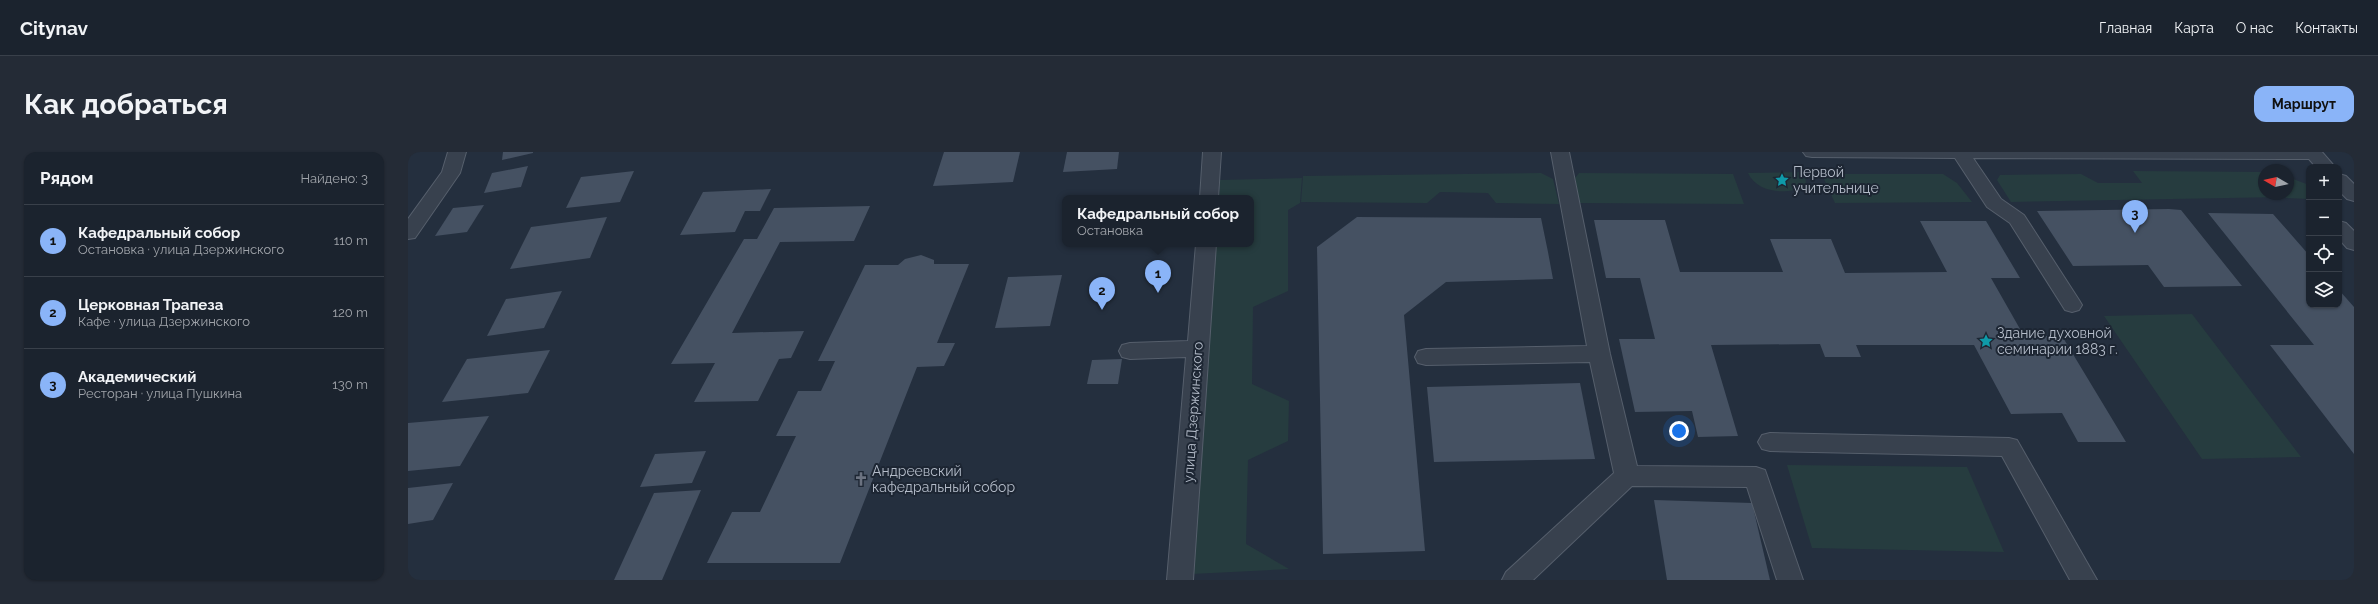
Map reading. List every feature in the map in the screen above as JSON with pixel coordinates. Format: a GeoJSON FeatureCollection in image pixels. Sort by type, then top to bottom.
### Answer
{"type":"FeatureCollection","features":[{"type":"Feature","properties":{"kind":"street"},"geometry":{"type":"LineString","coordinates":[[408,233],[451,173],[458,152]]}},
{"type":"Feature","properties":{"kind":"street"},"geometry":{"type":"LineString","coordinates":[[1209,195],[1212,152]]}},
{"type":"Feature","properties":{"kind":"street"},"geometry":{"type":"LineString","coordinates":[[1560,152],[1599,354],[1627,476]]}},
{"type":"Feature","properties":{"kind":"street"},"geometry":{"type":"LineString","coordinates":[[1812,152],[2313,153],[2323,164]]}},
{"type":"Feature","properties":{"kind":"street"},"geometry":{"type":"LineString","coordinates":[[1960,152],[1994,203],[2017,219],[2072,305]]}},
{"type":"Feature","properties":{"kind":"street"},"geometry":{"type":"LineString","coordinates":[[2342,183],[2354,195]]}},
{"type":"Feature","properties":{"kind":"street"},"geometry":{"type":"LineString","coordinates":[[2342,230],[2354,244]]}},
{"type":"Feature","properties":{"kind":"street","name":"улица Дзержинского"},"geometry":{"type":"LineString","coordinates":[[1180,580],[1206,247]]}},
{"type":"Feature","properties":{"kind":"street"},"geometry":{"type":"LineString","coordinates":[[1130,351],[1198,349]]}},
{"type":"Feature","properties":{"kind":"street"},"geometry":{"type":"LineString","coordinates":[[1426,357],[1599,354]]}},
{"type":"Feature","properties":{"kind":"street"},"geometry":{"type":"LineString","coordinates":[[1770,442],[2009,447],[2084,580]]}},
{"type":"Feature","properties":{"kind":"street"},"geometry":{"type":"LineString","coordinates":[[1515,580],[1627,476],[1756,478],[1790,580]]}},
{"type":"Feature","properties":{"kind":"green space"},"geometry":{"type":"Polygon","coordinates":[[[2133,171],[2258,172],[2258,197],[2011,202],[1997,180],[2000,175],[2081,174],[2098,183],[2142,183],[2133,171]]]}},
{"type":"Feature","properties":{"kind":"green space"},"geometry":{"type":"Polygon","coordinates":[[[1805,172],[1806,185],[1791,191],[1774,191],[1758,185],[1752,180],[1748,173],[1805,172]]]}},
{"type":"Feature","properties":{"kind":"green space"},"geometry":{"type":"Polygon","coordinates":[[[1541,173],[1553,179],[1559,204],[1496,203],[1488,193],[1440,192],[1427,203],[1301,202],[1303,176],[1541,173]]]}},
{"type":"Feature","properties":{"kind":"green space"},"geometry":{"type":"Polygon","coordinates":[[[1579,173],[1733,174],[1744,204],[1579,203],[1575,178],[1579,173]]]}},
{"type":"Feature","properties":{"kind":"green space"},"geometry":{"type":"Polygon","coordinates":[[[1828,174],[1943,174],[1957,183],[1972,202],[1835,203],[1824,179],[1828,174]]]}},
{"type":"Feature","properties":{"kind":"green space"},"geometry":{"type":"Polygon","coordinates":[[[1302,178],[1300,203],[1288,210],[1288,291],[1253,307],[1252,384],[1289,401],[1288,441],[1248,460],[1246,544],[1289,569],[1192,574],[1216,247],[1254,247],[1254,195],[1219,195],[1220,180],[1302,178]]]}},
{"type":"Feature","properties":{"kind":"green space"},"geometry":{"type":"Polygon","coordinates":[[[2294,179],[2306,184],[2306,199],[2294,198],[2294,179]]]}},
{"type":"Feature","properties":{"kind":"green space"},"geometry":{"type":"Polygon","coordinates":[[[2192,314],[2301,457],[2202,459],[2104,316],[2192,314]]]}},
{"type":"Feature","properties":{"kind":"green space"},"geometry":{"type":"Polygon","coordinates":[[[1787,465],[1967,467],[2004,552],[1812,548],[1787,465]]]}},
{"type":"Feature","properties":{"kind":"building"},"geometry":{"type":"Polygon","coordinates":[[[503,152],[533,152],[533,153],[502,160],[503,152]]]}},
{"type":"Feature","properties":{"kind":"building"},"geometry":{"type":"Polygon","coordinates":[[[944,152],[1020,152],[1013,182],[933,186],[944,152]]]}},
{"type":"Feature","properties":{"kind":"building"},"geometry":{"type":"Polygon","coordinates":[[[1067,152],[1119,152],[1117,169],[1063,172],[1067,152]]]}},
{"type":"Feature","properties":{"kind":"building"},"geometry":{"type":"Polygon","coordinates":[[[528,166],[521,187],[484,193],[492,173],[528,166]]]}},
{"type":"Feature","properties":{"kind":"building"},"geometry":{"type":"Polygon","coordinates":[[[634,171],[620,202],[566,208],[581,177],[634,171]]]}},
{"type":"Feature","properties":{"kind":"building"},"geometry":{"type":"Polygon","coordinates":[[[771,189],[760,211],[745,211],[735,232],[680,235],[703,192],[771,189]]]}},
{"type":"Feature","properties":{"kind":"building"},"geometry":{"type":"Polygon","coordinates":[[[484,205],[467,232],[435,236],[453,208],[484,205]]]}},
{"type":"Feature","properties":{"kind":"building"},"geometry":{"type":"Polygon","coordinates":[[[870,206],[854,241],[780,242],[732,333],[804,331],[791,358],[779,359],[758,401],[694,402],[715,363],[671,364],[744,239],[757,239],[774,208],[870,206]]]}},
{"type":"Feature","properties":{"kind":"building"},"geometry":{"type":"Polygon","coordinates":[[[2181,210],[2242,286],[2164,287],[2148,265],[2073,266],[2037,211],[2181,210]]]}},
{"type":"Feature","properties":{"kind":"building"},"geometry":{"type":"Polygon","coordinates":[[[2208,213],[2273,214],[2306,252],[2306,308],[2342,308],[2342,293],[2354,307],[2354,454],[2270,345],[2314,345],[2208,213]]]}},
{"type":"Feature","properties":{"kind":"building"},"geometry":{"type":"Polygon","coordinates":[[[607,217],[590,258],[510,269],[531,227],[607,217]]]}},
{"type":"Feature","properties":{"kind":"building"},"geometry":{"type":"Polygon","coordinates":[[[1357,217],[1541,218],[1548,252],[1553,279],[1446,282],[1404,315],[1425,551],[1323,554],[1317,247],[1357,217]]]}},
{"type":"Feature","properties":{"kind":"building"},"geometry":{"type":"Polygon","coordinates":[[[1594,220],[1665,220],[1680,272],[1783,272],[1770,239],[1831,239],[1845,273],[1947,272],[1920,221],[1986,221],[2020,278],[1991,278],[2024,336],[2062,336],[2126,442],[2078,442],[2062,413],[2011,414],[1974,345],[1856,345],[1861,357],[1825,357],[1820,344],[1711,345],[1738,436],[1698,437],[1692,411],[1635,412],[1619,339],[1655,339],[1640,278],[1606,278],[1594,220]]]}},
{"type":"Feature","properties":{"kind":"building"},"geometry":{"type":"Polygon","coordinates":[[[921,255],[934,260],[934,264],[969,264],[937,343],[955,343],[944,366],[917,367],[840,563],[707,563],[732,512],[760,512],[796,436],[776,436],[798,391],[821,391],[835,361],[818,361],[865,265],[898,265],[905,259],[921,255]]]}},
{"type":"Feature","properties":{"kind":"building"},"geometry":{"type":"Polygon","coordinates":[[[1062,275],[1050,326],[995,328],[1008,277],[1062,275]]]}},
{"type":"Feature","properties":{"kind":"building"},"geometry":{"type":"Polygon","coordinates":[[[562,291],[544,328],[487,336],[506,299],[562,291]]]}},
{"type":"Feature","properties":{"kind":"building"},"geometry":{"type":"Polygon","coordinates":[[[550,350],[528,393],[442,402],[467,359],[550,350]]]}},
{"type":"Feature","properties":{"kind":"building"},"geometry":{"type":"Polygon","coordinates":[[[1122,359],[1118,384],[1087,384],[1092,360],[1122,359]]]}},
{"type":"Feature","properties":{"kind":"building"},"geometry":{"type":"Polygon","coordinates":[[[1580,383],[1595,459],[1434,462],[1427,387],[1580,383]]]}},
{"type":"Feature","properties":{"kind":"building"},"geometry":{"type":"Polygon","coordinates":[[[489,416],[460,466],[408,471],[408,423],[489,416]]]}},
{"type":"Feature","properties":{"kind":"building"},"geometry":{"type":"Polygon","coordinates":[[[706,451],[692,483],[640,487],[655,454],[706,451]]]}},
{"type":"Feature","properties":{"kind":"building"},"geometry":{"type":"Polygon","coordinates":[[[453,483],[433,520],[408,524],[408,488],[453,483]]]}},
{"type":"Feature","properties":{"kind":"building"},"geometry":{"type":"Polygon","coordinates":[[[701,490],[662,580],[614,580],[654,493],[701,490]]]}},
{"type":"Feature","properties":{"kind":"building"},"geometry":{"type":"Polygon","coordinates":[[[1654,500],[1752,503],[1770,580],[1667,580],[1654,500]]]}},
{"type":"Feature","properties":{"kind":"place","name":"Первой учительнице"},"geometry":{"type":"Point","coordinates":[1782,180]}},
{"type":"Feature","properties":{"kind":"place","name":"Академический"},"geometry":{"type":"Point","coordinates":[2135,233]}},
{"type":"Feature","properties":{"kind":"place","name":"Кафедральный собор"},"geometry":{"type":"Point","coordinates":[1158,293]}},
{"type":"Feature","properties":{"kind":"place","name":"Церковная Трапеза"},"geometry":{"type":"Point","coordinates":[1102,310]}},
{"type":"Feature","properties":{"kind":"place","name":"Здание духовной семинарии 1883 г."},"geometry":{"type":"Point","coordinates":[1986,341]}},
{"type":"Feature","properties":{"kind":"place","name":"Андреевский кафедральный собор"},"geometry":{"type":"Point","coordinates":[861,479]}}]}
